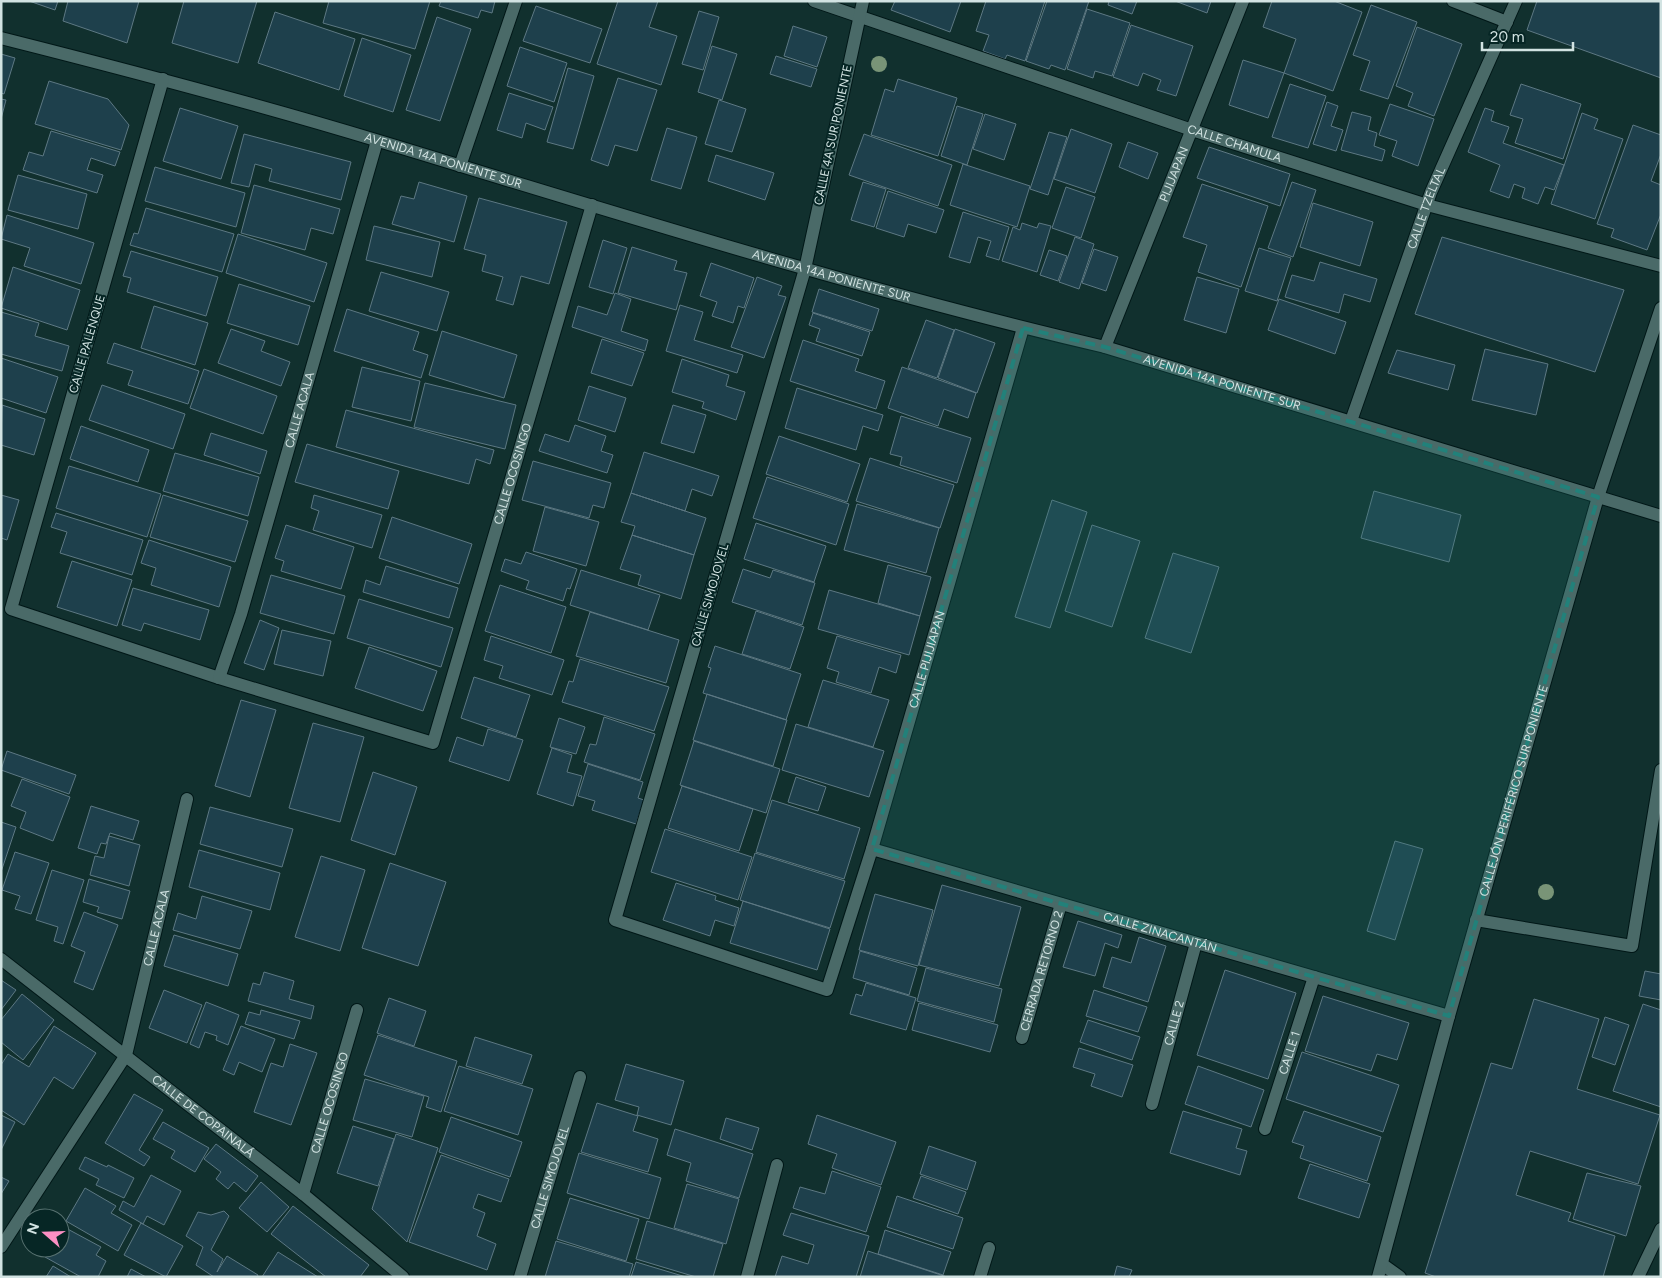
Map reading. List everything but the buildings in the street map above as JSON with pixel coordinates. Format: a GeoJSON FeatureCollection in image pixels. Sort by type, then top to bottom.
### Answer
{"type":"FeatureCollection","features":[{"type":"Feature","properties":{"kind":"street"},"geometry":{"type":"LineString","coordinates":[[460,166],[516,1]]}},
{"type":"Feature","properties":{"kind":"street","name":"CALLE CHAMULA"},"geometry":{"type":"LineString","coordinates":[[814,1],[1192,130],[1427,205],[1661,266]]}},
{"type":"Feature","properties":{"kind":"street","name":"CALLE 4A SUR PONIENTE"},"geometry":{"type":"LineString","coordinates":[[805,269],[862,1]]}},
{"type":"Feature","properties":{"kind":"street","name":"PIJIJAPAN"},"geometry":{"type":"LineString","coordinates":[[1106,347],[1243,1]]}},
{"type":"Feature","properties":{"kind":"street"},"geometry":{"type":"LineString","coordinates":[[1454,1],[1507,22]]}},
{"type":"Feature","properties":{"kind":"street","name":"CALLE TZELTAL"},"geometry":{"type":"LineString","coordinates":[[1351,421],[1427,205],[1516,1]]}},
{"type":"Feature","properties":{"kind":"street","name":"AVENIDA 14A PONIENTE SUR"},"geometry":{"type":"LineString","coordinates":[[1,38],[163,79],[377,140],[805,269],[1023,328],[1106,347],[1661,516]]}},
{"type":"Feature","properties":{"kind":"street","name":"CALLE PALENQUE"},"geometry":{"type":"LineString","coordinates":[[163,79],[10,609],[218,678]]}},
{"type":"Feature","properties":{"kind":"street","name":"CALLE ACALA"},"geometry":{"type":"LineString","coordinates":[[218,678],[244,605],[377,140]]}},
{"type":"Feature","properties":{"kind":"street","name":"CALLE OCOSINGO"},"geometry":{"type":"LineString","coordinates":[[218,678],[433,743],[592,205]]}},
{"type":"Feature","properties":{"kind":"street","name":"CALLE SIMOJOVEL"},"geometry":{"type":"LineString","coordinates":[[805,269],[615,920],[827,990]]}},
{"type":"Feature","properties":{"kind":"street","name":"CALLEJÓN PERIFÉRICO SUR PONIENTE"},"geometry":{"type":"LineString","coordinates":[[1378,1277],[1476,920],[1598,497],[1661,308]]}},
{"type":"Feature","properties":{"kind":"street","name":"CALLE PIJIJIAPAN"},"geometry":{"type":"LineString","coordinates":[[827,990],[872,849],[1023,328]]}},
{"type":"Feature","properties":{"kind":"street"},"geometry":{"type":"LineString","coordinates":[[1476,920],[1632,946],[1661,770]]}},
{"type":"Feature","properties":{"kind":"street","name":"CALLE ACALA"},"geometry":{"type":"LineString","coordinates":[[1,1247],[126,1055],[187,799]]}},
{"type":"Feature","properties":{"kind":"street","name":"CALLE ZINACANTÁN"},"geometry":{"type":"LineString","coordinates":[[872,849],[1449,1016]]}},
{"type":"Feature","properties":{"kind":"street","name":"CERRADA RETORNO 2"},"geometry":{"type":"LineString","coordinates":[[1022,1038],[1061,904]]}},
{"type":"Feature","properties":{"kind":"street","name":"CALLE 2"},"geometry":{"type":"LineString","coordinates":[[1152,1104],[1196,943]]}},
{"type":"Feature","properties":{"kind":"street","name":"CALLE DE COPAINALÁ"},"geometry":{"type":"LineString","coordinates":[[1,959],[303,1194],[403,1277]]}},
{"type":"Feature","properties":{"kind":"street","name":"CALLE 1"},"geometry":{"type":"LineString","coordinates":[[1265,1129],[1314,977]]}},
{"type":"Feature","properties":{"kind":"street","name":"CALLE OCOSINGO"},"geometry":{"type":"LineString","coordinates":[[303,1194],[356,1010]]}},
{"type":"Feature","properties":{"kind":"street","name":"CALLE SIMOJOVEL"},"geometry":{"type":"LineString","coordinates":[[520,1277],[580,1077]]}},
{"type":"Feature","properties":{"kind":"street"},"geometry":{"type":"LineString","coordinates":[[746,1277],[777,1165]]}},
{"type":"Feature","properties":{"kind":"street"},"geometry":{"type":"LineString","coordinates":[[1638,1277],[1661,1229]]}},
{"type":"Feature","properties":{"kind":"street"},"geometry":{"type":"LineString","coordinates":[[980,1277],[989,1248]]}},
{"type":"Feature","properties":{"kind":"street"},"geometry":{"type":"LineString","coordinates":[[1382,1264],[1400,1277]]}},
{"type":"Feature","properties":{"kind":"highlighted area"},"geometry":{"type":"Polygon","coordinates":[[[1023,328],[1105,347],[1598,497],[1449,1016],[872,849],[1023,328]]]}}]}
